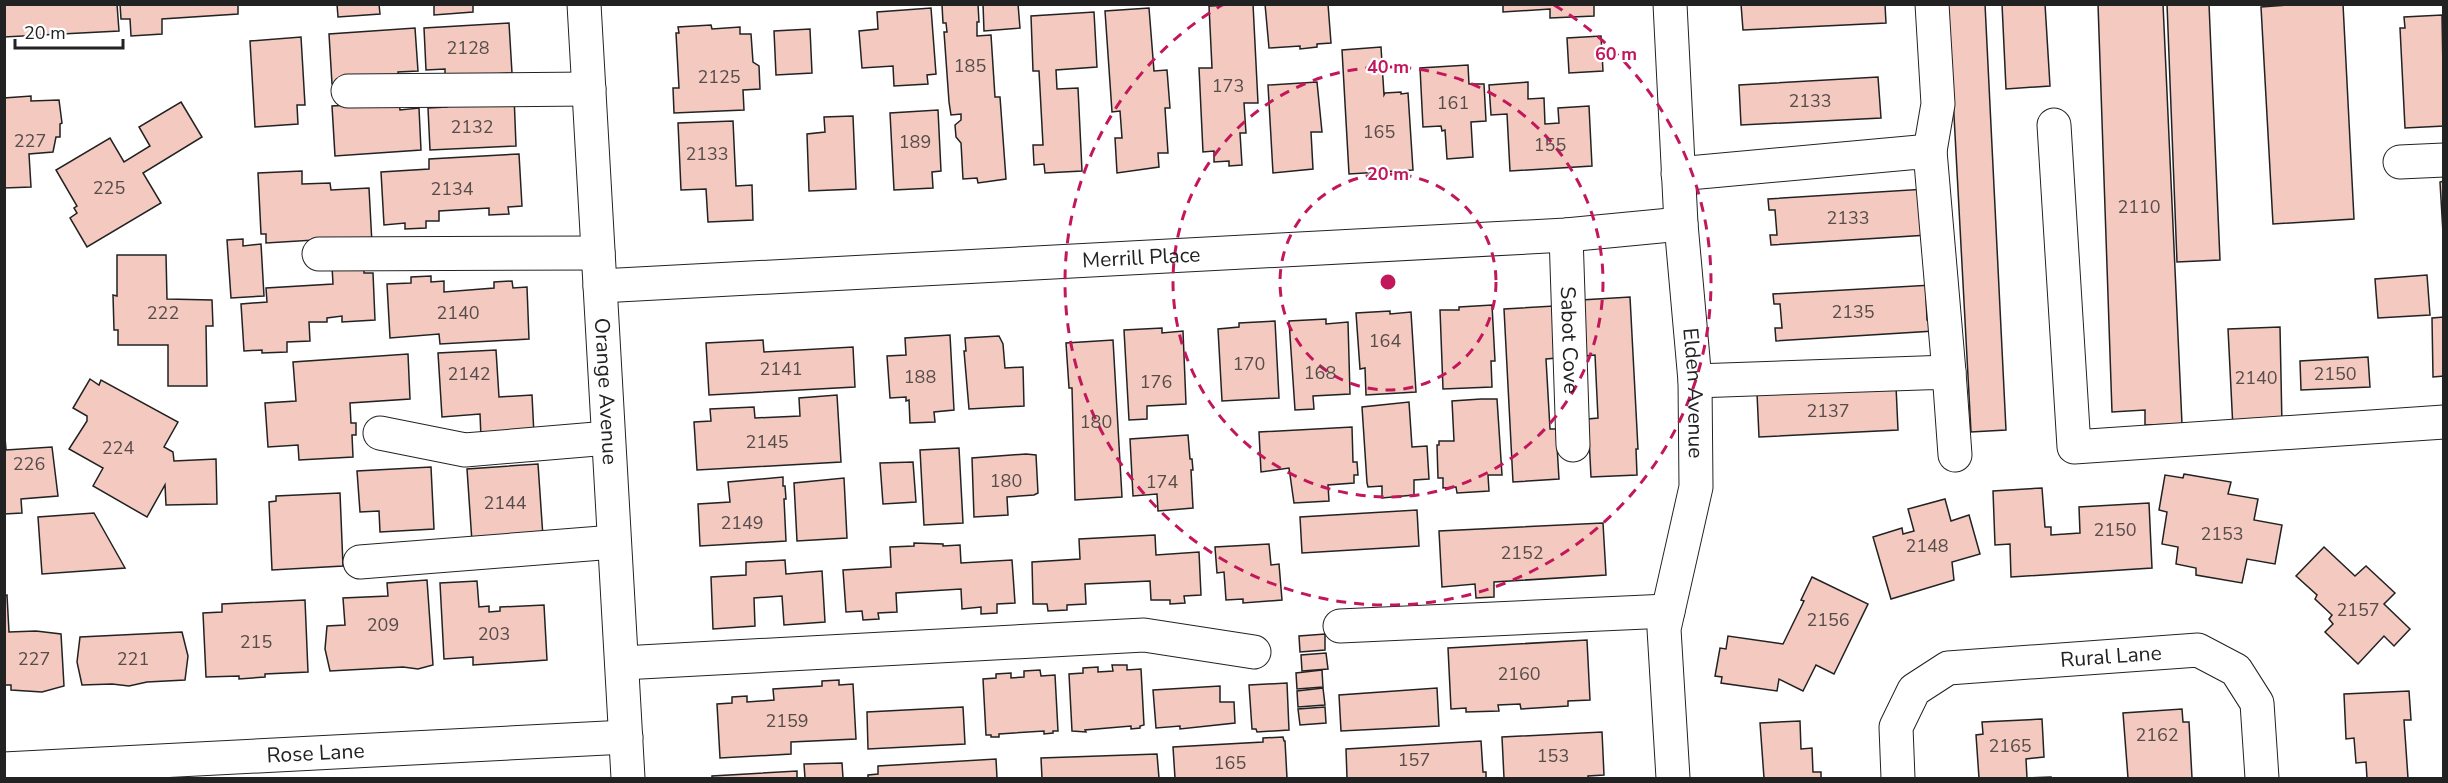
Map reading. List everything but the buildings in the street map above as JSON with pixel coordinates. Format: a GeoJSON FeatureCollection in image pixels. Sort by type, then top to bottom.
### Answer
{"type":"FeatureCollection","features":[{"type":"Feature","properties":{"kind":"street","name":"Orange Avenue"},"geometry":{"type":"LineString","coordinates":[[584,4],[628,778]]}},
{"type":"Feature","properties":{"kind":"street","name":"Elden Avenue"},"geometry":{"type":"LineString","coordinates":[[1670,4],[1681,224],[1695,381],[1696,487],[1664,629],[1673,778]]}},
{"type":"Feature","properties":{"kind":"street"},"geometry":{"type":"LineString","coordinates":[[1932,4],[1938,104],[1930,151],[1955,455]]}},
{"type":"Feature","properties":{"kind":"street"},"geometry":{"type":"LineString","coordinates":[[348,91],[589,89]]}},
{"type":"Feature","properties":{"kind":"street"},"geometry":{"type":"LineString","coordinates":[[2054,125],[2074,447],[2444,422]]}},
{"type":"Feature","properties":{"kind":"street"},"geometry":{"type":"LineString","coordinates":[[1678,174],[1930,151]]}},
{"type":"Feature","properties":{"kind":"street"},"geometry":{"type":"LineString","coordinates":[[2400,162],[2444,160]]}},
{"type":"Feature","properties":{"kind":"street","name":"Merrill Place"},"geometry":{"type":"LineString","coordinates":[[600,286],[1566,235],[1681,224]]}},
{"type":"Feature","properties":{"kind":"street","name":"Sabot Cove"},"geometry":{"type":"LineString","coordinates":[[1566,235],[1573,445]]}},
{"type":"Feature","properties":{"kind":"street"},"geometry":{"type":"LineString","coordinates":[[319,254],[598,253]]}},
{"type":"Feature","properties":{"kind":"street"},"geometry":{"type":"LineString","coordinates":[[1695,381],[1948,372]]}},
{"type":"Feature","properties":{"kind":"street"},"geometry":{"type":"LineString","coordinates":[[380,433],[465,450],[608,438]]}},
{"type":"Feature","properties":{"kind":"street"},"geometry":{"type":"LineString","coordinates":[[360,562],[614,542]]}},
{"type":"Feature","properties":{"kind":"street"},"geometry":{"type":"LineString","coordinates":[[1340,626],[1668,611]]}},
{"type":"Feature","properties":{"kind":"street"},"geometry":{"type":"LineString","coordinates":[[622,663],[1144,635],[1254,652]]}},
{"type":"Feature","properties":{"kind":"street","name":"Rural Lane"},"geometry":{"type":"LineString","coordinates":[[1898,778],[1896,728],[1914,690],[1948,668],[2198,650],[2236,670],[2257,703],[2262,778]]}},
{"type":"Feature","properties":{"kind":"street","name":"Rose Lane"},"geometry":{"type":"LineString","coordinates":[[4,769],[626,737]]}}]}
